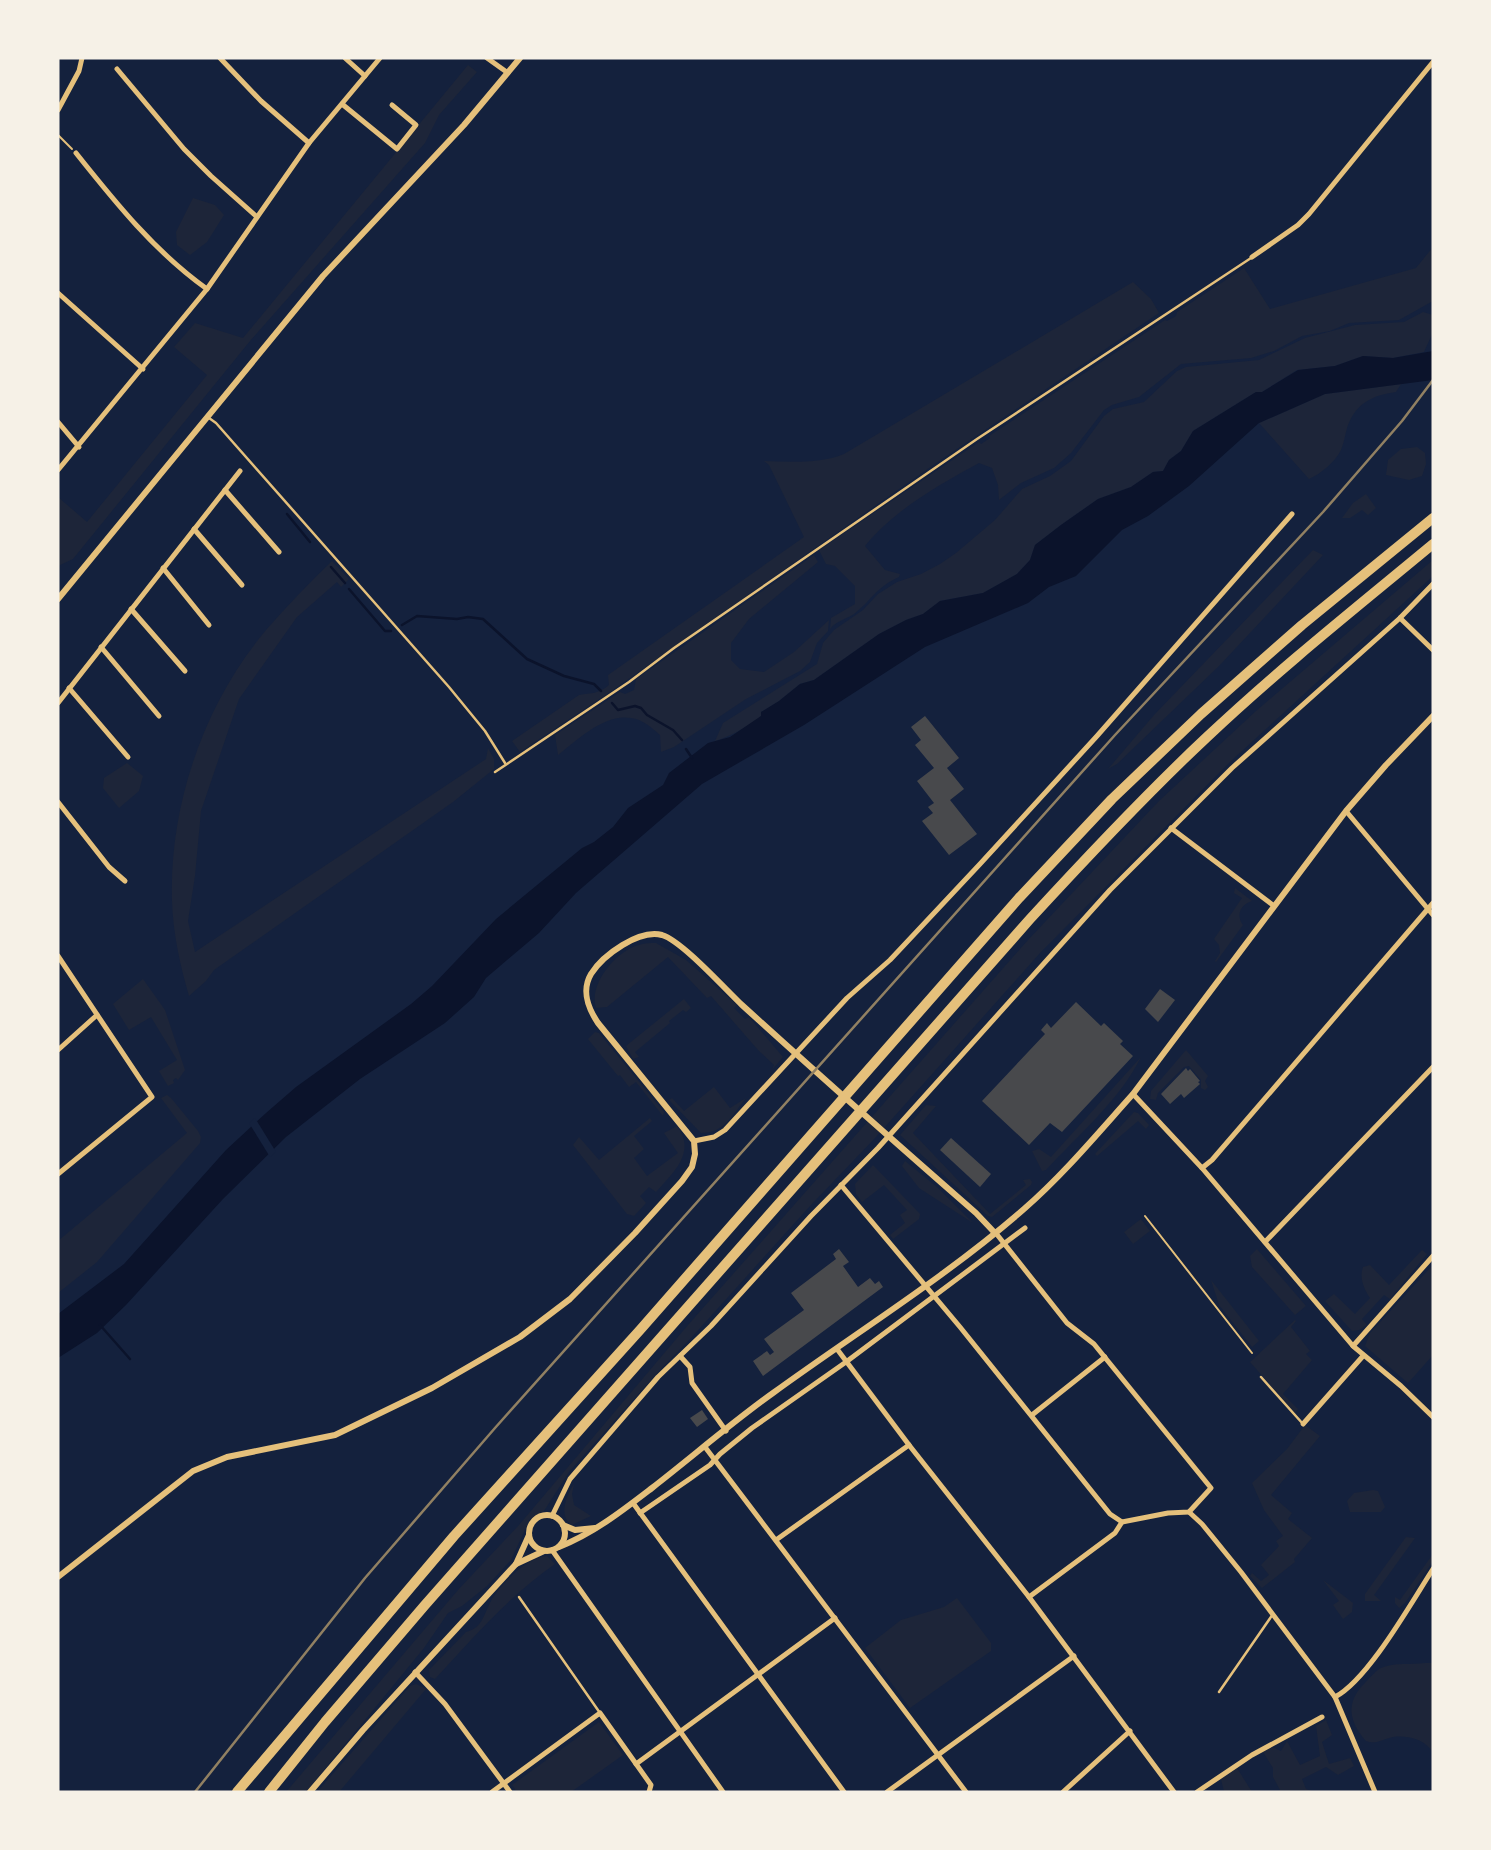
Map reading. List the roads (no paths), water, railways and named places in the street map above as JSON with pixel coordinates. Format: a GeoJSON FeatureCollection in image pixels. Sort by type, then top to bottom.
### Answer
{"type":"FeatureCollection","features":[{"type":"Feature","properties":{"kind":"highway"},"geometry":{"type":"LineString","coordinates":[[237,1792],[454,1536],[1010,908],[1112,799],[1201,713],[1302,625],[1433,518]]}},
{"type":"Feature","properties":{"kind":"highway"},"geometry":{"type":"LineString","coordinates":[[269,1792],[425,1605],[1030,919],[1118,823],[1208,736],[1296,658],[1433,544]]}},
{"type":"Feature","properties":{"kind":"street"},"geometry":{"type":"LineString","coordinates":[[58,110],[79,71],[82,58]]}},
{"type":"Feature","properties":{"kind":"street"},"geometry":{"type":"LineString","coordinates":[[220,58],[261,101],[309,143]]}},
{"type":"Feature","properties":{"kind":"street"},"geometry":{"type":"LineString","coordinates":[[345,58],[365,76]]}},
{"type":"Feature","properties":{"kind":"street"},"geometry":{"type":"LineString","coordinates":[[58,470],[207,289],[309,143],[380,58]]}},
{"type":"Feature","properties":{"kind":"street"},"geometry":{"type":"LineString","coordinates":[[487,58],[508,73]]}},
{"type":"Feature","properties":{"kind":"street"},"geometry":{"type":"LineString","coordinates":[[59,593],[323,276],[433,159],[520,58]]}},
{"type":"Feature","properties":{"kind":"street"},"geometry":{"type":"LineString","coordinates":[[1252,257],[1287,234],[1309,214],[1433,62]]}},
{"type":"Feature","properties":{"kind":"street"},"geometry":{"type":"LineString","coordinates":[[117,69],[184,149],[257,216]]}},
{"type":"Feature","properties":{"kind":"street"},"geometry":{"type":"LineString","coordinates":[[342,104],[397,149],[416,125],[392,105]]}},
{"type":"Feature","properties":{"kind":"street"},"geometry":{"type":"LineString","coordinates":[[76,153],[127,216],[187,275],[207,289]]}},
{"type":"Feature","properties":{"kind":"street"},"geometry":{"type":"LineString","coordinates":[[58,293],[143,369]]}},
{"type":"Feature","properties":{"kind":"street"},"geometry":{"type":"LineString","coordinates":[[58,422],[79,447]]}},
{"type":"Feature","properties":{"kind":"street"},"geometry":{"type":"LineString","coordinates":[[58,703],[240,471]]}},
{"type":"Feature","properties":{"kind":"street"},"geometry":{"type":"LineString","coordinates":[[225,490],[279,552]]}},
{"type":"Feature","properties":{"kind":"street"},"geometry":{"type":"LineString","coordinates":[[694,1141],[714,1137],[725,1130],[847,998],[890,960],[1097,736],[1292,514]]}},
{"type":"Feature","properties":{"kind":"street"},"geometry":{"type":"LineString","coordinates":[[194,528],[242,585]]}},
{"type":"Feature","properties":{"kind":"street"},"geometry":{"type":"LineString","coordinates":[[163,568],[209,625]]}},
{"type":"Feature","properties":{"kind":"street"},"geometry":{"type":"LineString","coordinates":[[552,1517],[562,1492],[582,1463],[935,1085],[1067,935],[1232,768],[1400,618],[1433,584]]}},
{"type":"Feature","properties":{"kind":"street"},"geometry":{"type":"LineString","coordinates":[[131,609],[185,671]]}},
{"type":"Feature","properties":{"kind":"street"},"geometry":{"type":"LineString","coordinates":[[1400,618],[1433,650]]}},
{"type":"Feature","properties":{"kind":"street"},"geometry":{"type":"LineString","coordinates":[[102,647],[159,716]]}},
{"type":"Feature","properties":{"kind":"street"},"geometry":{"type":"LineString","coordinates":[[69,688],[128,757]]}},
{"type":"Feature","properties":{"kind":"street"},"geometry":{"type":"LineString","coordinates":[[516,1564],[583,1537],[633,1503],[772,1394],[926,1285],[1049,1186],[1133,1094],[1346,811],[1433,716]]}},
{"type":"Feature","properties":{"kind":"street"},"geometry":{"type":"LineString","coordinates":[[58,802],[109,867],[125,880]]}},
{"type":"Feature","properties":{"kind":"street"},"geometry":{"type":"LineString","coordinates":[[1346,811],[1433,915]]}},
{"type":"Feature","properties":{"kind":"street"},"geometry":{"type":"LineString","coordinates":[[1171,828],[1274,906]]}},
{"type":"Feature","properties":{"kind":"street"},"geometry":{"type":"LineString","coordinates":[[1202,1168],[1219,1152],[1433,903]]}},
{"type":"Feature","properties":{"kind":"street"},"geometry":{"type":"LineString","coordinates":[[58,1577],[193,1471],[227,1457],[335,1435],[442,1382],[520,1337],[570,1298],[635,1233],[682,1181],[692,1167],[695,1154],[694,1141],[592,1015],[587,999],[588,981],[592,972],[625,943],[643,935],[662,935],[676,943],[976,1213],[1005,1244],[1063,1319],[1089,1339],[1105,1357],[1211,1488],[1189,1512],[1168,1513],[1122,1522],[1110,1514],[935,1296],[841,1185]]}},
{"type":"Feature","properties":{"kind":"street"},"geometry":{"type":"LineString","coordinates":[[58,956],[152,1097],[58,1174]]}},
{"type":"Feature","properties":{"kind":"street"},"geometry":{"type":"LineString","coordinates":[[58,1050],[97,1015]]}},
{"type":"Feature","properties":{"kind":"street"},"geometry":{"type":"LineString","coordinates":[[1265,1242],[1433,1067]]}},
{"type":"Feature","properties":{"kind":"street"},"geometry":{"type":"LineString","coordinates":[[1133,1094],[1202,1168],[1353,1346],[1433,1417]]}},
{"type":"Feature","properties":{"kind":"street"},"geometry":{"type":"LineString","coordinates":[[640,1513],[680,1488],[752,1428],[846,1362],[1026,1228]]}},
{"type":"Feature","properties":{"kind":"street"},"geometry":{"type":"LineString","coordinates":[[1353,1346],[1433,1256]]}},
{"type":"Feature","properties":{"kind":"street"},"geometry":{"type":"LineString","coordinates":[[837,1349],[1074,1656],[1174,1792]]}},
{"type":"Feature","properties":{"kind":"street"},"geometry":{"type":"LineString","coordinates":[[680,1356],[688,1364],[697,1392],[726,1431]]}},
{"type":"Feature","properties":{"kind":"street"},"geometry":{"type":"LineString","coordinates":[[1303,1424],[1363,1356]]}},
{"type":"Feature","properties":{"kind":"street"},"geometry":{"type":"LineString","coordinates":[[1032,1415],[1105,1357]]}},
{"type":"Feature","properties":{"kind":"street"},"geometry":{"type":"LineString","coordinates":[[776,1540],[909,1445]]}},
{"type":"Feature","properties":{"kind":"street"},"geometry":{"type":"LineString","coordinates":[[705,1447],[967,1792]]}},
{"type":"Feature","properties":{"kind":"street"},"geometry":{"type":"LineString","coordinates":[[633,1503],[845,1792]]}},
{"type":"Feature","properties":{"kind":"street"},"geometry":{"type":"LineString","coordinates":[[1189,1512],[1202,1524],[1273,1614],[1335,1698],[1375,1792]]}},
{"type":"Feature","properties":{"kind":"street"},"geometry":{"type":"LineString","coordinates":[[310,1792],[415,1672],[516,1564],[536,1520],[544,1516],[552,1517],[575,1530],[597,1528]]}},
{"type":"Feature","properties":{"kind":"street"},"geometry":{"type":"LineString","coordinates":[[1029,1597],[1115,1533],[1122,1522]]}},
{"type":"Feature","properties":{"kind":"street"},"geometry":{"type":"LineString","coordinates":[[552,1549],[565,1535],[563,1525]]}},
{"type":"Feature","properties":{"kind":"street"},"geometry":{"type":"LineString","coordinates":[[529,1535],[534,1546],[552,1549],[723,1792]]}},
{"type":"Feature","properties":{"kind":"street"},"geometry":{"type":"LineString","coordinates":[[1335,1698],[1346,1692],[1373,1661],[1433,1569]]}},
{"type":"Feature","properties":{"kind":"street"},"geometry":{"type":"LineString","coordinates":[[636,1764],[835,1618]]}},
{"type":"Feature","properties":{"kind":"street"},"geometry":{"type":"LineString","coordinates":[[887,1792],[1074,1656]]}},
{"type":"Feature","properties":{"kind":"street"},"geometry":{"type":"LineString","coordinates":[[415,1672],[439,1697],[510,1792]]}},
{"type":"Feature","properties":{"kind":"street"},"geometry":{"type":"LineString","coordinates":[[492,1792],[600,1713],[636,1764],[650,1791]]}},
{"type":"Feature","properties":{"kind":"street"},"geometry":{"type":"LineString","coordinates":[[1197,1792],[1252,1755],[1322,1717]]}},
{"type":"Feature","properties":{"kind":"street"},"geometry":{"type":"LineString","coordinates":[[1063,1792],[1130,1731]]}},
{"type":"Feature","properties":{"kind":"lane"},"geometry":{"type":"LineString","coordinates":[[495,772],[977,439],[1252,257]]}},
{"type":"Feature","properties":{"kind":"lane"},"geometry":{"type":"LineString","coordinates":[[207,417],[216,423],[449,687],[485,731],[505,764]]}},
{"type":"Feature","properties":{"kind":"lane"},"geometry":{"type":"LineString","coordinates":[[1261,1377],[1303,1424]]}},
{"type":"Feature","properties":{"kind":"lane"},"geometry":{"type":"LineString","coordinates":[[519,1597],[600,1713]]}},
{"type":"Feature","properties":{"kind":"lane"},"geometry":{"type":"LineString","coordinates":[[1219,1692],[1273,1614]]}},
{"type":"Feature","properties":{"kind":"waterway"},"geometry":{"type":"LineString","coordinates":[[287,514],[310,542]]}},
{"type":"Feature","properties":{"kind":"waterway"},"geometry":{"type":"LineString","coordinates":[[331,567],[345,583]]}},
{"type":"Feature","properties":{"kind":"waterway"},"geometry":{"type":"LineString","coordinates":[[349,589],[385,631],[391,631]]}},
{"type":"Feature","properties":{"kind":"waterway"},"geometry":{"type":"LineString","coordinates":[[402,625],[417,616],[483,619],[527,659],[564,676],[594,684],[601,691]]}},
{"type":"Feature","properties":{"kind":"waterway"},"geometry":{"type":"LineString","coordinates":[[612,703],[618,710],[635,706],[641,708],[647,715],[673,730],[682,740]]}},
{"type":"Feature","properties":{"kind":"waterway"},"geometry":{"type":"LineString","coordinates":[[686,749],[692,758]]}},
{"type":"Feature","properties":{"kind":"waterway"},"geometry":{"type":"LineString","coordinates":[[100,1325],[130,1359]]}},
{"type":"Feature","properties":{"kind":"railway"},"geometry":{"type":"LineString","coordinates":[[195,1792],[365,1578],[495,1428],[1115,735],[1323,512],[1402,421],[1433,380]]}}]}
